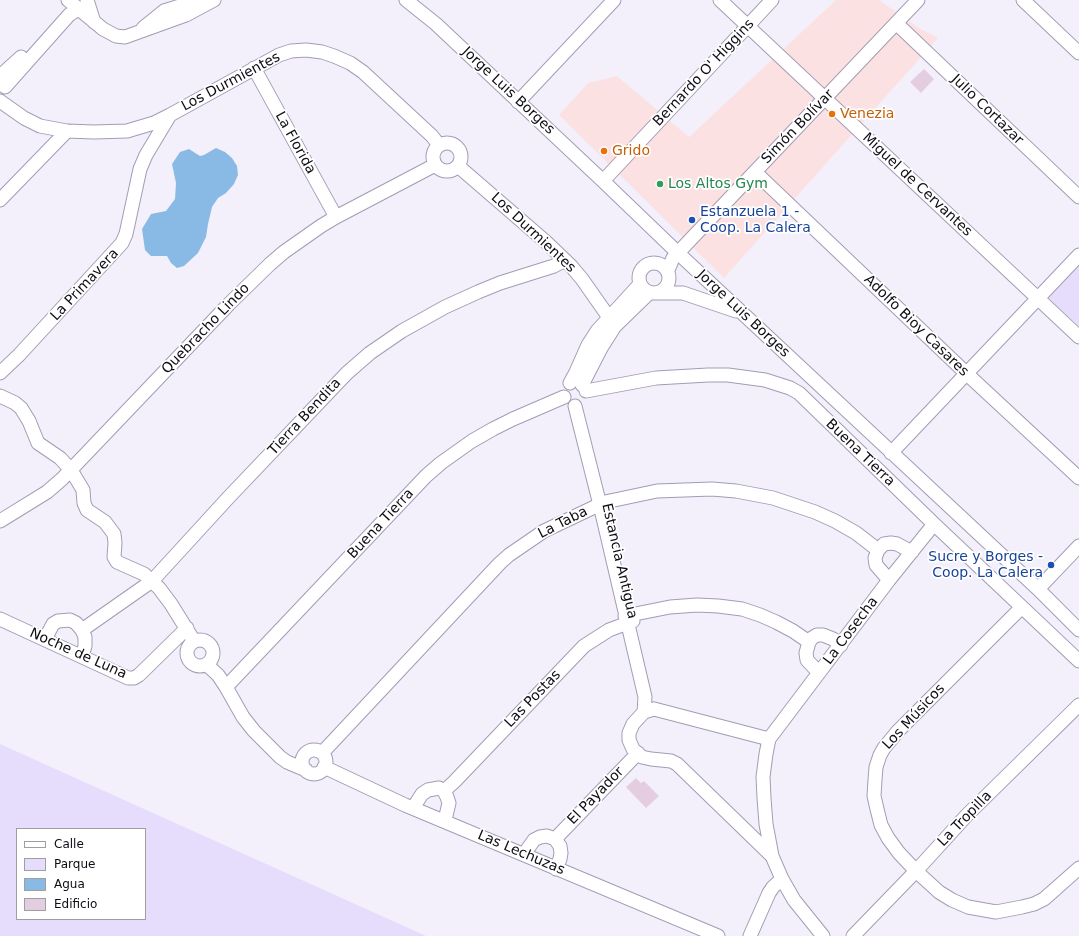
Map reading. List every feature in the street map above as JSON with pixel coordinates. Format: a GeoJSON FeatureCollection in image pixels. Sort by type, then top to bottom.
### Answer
{"type":"FeatureCollection","features":[{"type":"Feature","properties":{"kind":"street"},"geometry":{"type":"LineString","coordinates":[[0,100],[4,92],[2,80],[33,49],[63,10],[76,3],[94,22],[104,29],[116,36],[125,37],[186,15],[214,0]]}},
{"type":"Feature","properties":{"kind":"street","name":"Jorge Luis Borges"},"geometry":{"type":"LineString","coordinates":[[406,0],[436,24],[891,453],[1038,589],[1079,630]]}},
{"type":"Feature","properties":{"kind":"street"},"geometry":{"type":"LineString","coordinates":[[518,102],[614,0]]}},
{"type":"Feature","properties":{"kind":"street","name":"Miguel de Cervantes"},"geometry":{"type":"LineString","coordinates":[[720,0],[1079,337]]}},
{"type":"Feature","properties":{"kind":"street","name":"Bernardo O' Higgins"},"geometry":{"type":"LineString","coordinates":[[603,181],[772,0]]}},
{"type":"Feature","properties":{"kind":"street","name":"Simón Bolívar"},"geometry":{"type":"LineString","coordinates":[[668,270],[670,263],[678,253],[918,0]]}},
{"type":"Feature","properties":{"kind":"street"},"geometry":{"type":"LineString","coordinates":[[1023,0],[1079,53]]}},
{"type":"Feature","properties":{"kind":"street","name":"Julio Cortazar"},"geometry":{"type":"LineString","coordinates":[[896,23],[1079,197]]}},
{"type":"Feature","properties":{"kind":"street","name":"Los Durmientes"},"geometry":{"type":"LineString","coordinates":[[0,100],[24,118],[40,126],[67,131],[127,131],[154,123],[170,115],[279,55],[290,51],[306,50],[322,52],[334,56],[350,63],[363,72],[432,136],[439,145]]}},
{"type":"Feature","properties":{"kind":"street","name":"La Florida"},"geometry":{"type":"LineString","coordinates":[[254,68],[336,217]]}},
{"type":"Feature","properties":{"kind":"street","name":"La Primavera"},"geometry":{"type":"LineString","coordinates":[[0,372],[19,355],[122,244],[126,234],[140,170],[146,155],[170,115]]}},
{"type":"Feature","properties":{"kind":"street"},"geometry":{"type":"LineString","coordinates":[[0,200],[67,131]]}},
{"type":"Feature","properties":{"kind":"street"},"geometry":{"type":"LineString","coordinates":[[452,143],[459,149],[461,157],[458,166],[451,171],[438,168],[435,165],[432,157],[435,148],[439,145],[452,143]]}},
{"type":"Feature","properties":{"kind":"street","name":"Quebracho Lindo"},"geometry":{"type":"LineString","coordinates":[[0,521],[47,492],[72,470],[229,304],[270,264],[304,237],[336,217],[435,165]]}},
{"type":"Feature","properties":{"kind":"street","name":"Los Durmientes"},"geometry":{"type":"LineString","coordinates":[[458,166],[546,242],[564,260],[582,279],[612,322]]}},
{"type":"Feature","properties":{"kind":"street","name":"Adolfo Bioy Casares"},"geometry":{"type":"LineString","coordinates":[[755,172],[967,374],[1079,478]]}},
{"type":"Feature","properties":{"kind":"street","name":"Simón Bolívar"},"geometry":{"type":"LineString","coordinates":[[650,263],[668,255],[678,253]]}},
{"type":"Feature","properties":{"kind":"street"},"geometry":{"type":"LineString","coordinates":[[891,453],[1079,255]]}},
{"type":"Feature","properties":{"kind":"street","name":"Tierra Bendita"},"geometry":{"type":"LineString","coordinates":[[82,630],[152,581],[347,373],[370,353],[407,327],[445,307],[506,281],[554,266],[564,260]]}},
{"type":"Feature","properties":{"kind":"street"},"geometry":{"type":"LineString","coordinates":[[579,393],[576,372],[588,345],[635,298],[650,290],[664,290],[669,283],[670,274],[661,264],[650,263],[642,269],[640,274],[650,290]]}},
{"type":"Feature","properties":{"kind":"street"},"geometry":{"type":"LineString","coordinates":[[650,290],[682,293],[743,313]]}},
{"type":"Feature","properties":{"kind":"street","name":"Buena Tierra"},"geometry":{"type":"LineString","coordinates":[[226,687],[426,476],[472,441],[513,419],[564,397],[565,387],[579,393],[656,378],[708,375],[765,380],[785,386],[799,394],[1079,661]]}},
{"type":"Feature","properties":{"kind":"street","name":"Estancia Antigua"},"geometry":{"type":"LineString","coordinates":[[579,393],[602,503],[649,710]]}},
{"type":"Feature","properties":{"kind":"street"},"geometry":{"type":"LineString","coordinates":[[0,396],[15,403],[21,408],[29,421],[38,443],[60,458],[72,470],[83,490],[84,503],[87,510],[105,522],[114,534],[116,543],[114,557],[117,562],[144,574],[152,581],[166,596],[194,641]]}},
{"type":"Feature","properties":{"kind":"street","name":"La Taba"},"geometry":{"type":"LineString","coordinates":[[322,753],[505,559],[520,546],[544,531],[602,503],[657,491],[712,489],[744,492],[773,498],[815,512],[842,525],[878,550]]}},
{"type":"Feature","properties":{"kind":"street","name":"La Cosecha"},"geometry":{"type":"LineString","coordinates":[[772,856],[766,824],[764,777],[769,739],[889,580],[934,524]]}},
{"type":"Feature","properties":{"kind":"street"},"geometry":{"type":"LineString","coordinates":[[889,580],[876,565],[875,558],[878,550],[884,544],[891,543],[897,544],[912,552]]}},
{"type":"Feature","properties":{"kind":"street"},"geometry":{"type":"LineString","coordinates":[[1038,589],[1079,546]]}},
{"type":"Feature","properties":{"kind":"street","name":"Las Postas"},"geometry":{"type":"LineString","coordinates":[[444,791],[584,646],[629,619],[670,607],[697,605],[742,609],[776,622],[809,642]]}},
{"type":"Feature","properties":{"kind":"street","name":"Los Músicos"},"geometry":{"type":"LineString","coordinates":[[1022,607],[898,731],[880,755],[876,767],[874,796],[881,825],[899,853],[939,892],[968,907],[996,912],[1022,907],[1044,899],[1079,868]]}},
{"type":"Feature","properties":{"kind":"street","name":"Noche de Luna"},"geometry":{"type":"LineString","coordinates":[[0,619],[128,678],[139,676],[186,628]]}},
{"type":"Feature","properties":{"kind":"street"},"geometry":{"type":"LineString","coordinates":[[45,640],[53,624],[58,621],[70,620],[76,623],[82,630],[85,637],[85,646],[82,656]]}},
{"type":"Feature","properties":{"kind":"street"},"geometry":{"type":"LineString","coordinates":[[819,673],[807,660],[807,648],[812,638],[817,635],[823,635],[833,639],[841,645]]}},
{"type":"Feature","properties":{"kind":"street"},"geometry":{"type":"LineString","coordinates":[[203,640],[207,642],[212,649],[212,658],[207,664],[199,667],[191,663],[187,656],[188,647],[194,641],[203,640]]}},
{"type":"Feature","properties":{"kind":"street"},"geometry":{"type":"LineString","coordinates":[[207,664],[218,675],[243,717],[254,731],[280,757],[287,762],[312,773],[319,772],[324,767],[325,760],[322,753],[315,750],[308,752],[297,760],[287,762]]}},
{"type":"Feature","properties":{"kind":"street","name":"La Tropilla"},"geometry":{"type":"LineString","coordinates":[[853,936],[916,871],[967,815],[1079,705]]}},
{"type":"Feature","properties":{"kind":"street"},"geometry":{"type":"LineString","coordinates":[[769,739],[649,710],[637,718],[629,733],[631,745],[638,753],[646,758],[671,761],[677,764],[772,856],[782,879],[794,900],[823,936]]}},
{"type":"Feature","properties":{"kind":"street","name":"El Payador"},"geometry":{"type":"LineString","coordinates":[[555,839],[638,753]]}},
{"type":"Feature","properties":{"kind":"street"},"geometry":{"type":"LineString","coordinates":[[305,755],[302,761],[306,770]]}},
{"type":"Feature","properties":{"kind":"street","name":"Las Lechuzas"},"geometry":{"type":"LineString","coordinates":[[324,767],[413,808],[445,820],[556,869],[718,936]]}},
{"type":"Feature","properties":{"kind":"street"},"geometry":{"type":"LineString","coordinates":[[413,808],[422,794],[428,790],[439,788],[444,791],[449,803],[445,820]]}},
{"type":"Feature","properties":{"kind":"street"},"geometry":{"type":"LineString","coordinates":[[746,831],[755,833],[758,832],[766,824]]}},
{"type":"Feature","properties":{"kind":"street"},"geometry":{"type":"LineString","coordinates":[[524,854],[534,840],[540,836],[547,836],[555,839],[560,846],[560,859],[556,869]]}},
{"type":"Feature","properties":{"kind":"street"},"geometry":{"type":"LineString","coordinates":[[750,936],[769,893],[782,879]]}},
{"type":"Feature","properties":{"kind":"shaded area"},"geometry":{"type":"Polygon","coordinates":[[[836,0],[879,0],[919,28],[938,38],[724,278],[559,115],[588,83],[617,76],[689,137],[836,0]]]}},
{"type":"Feature","properties":{"kind":"green space"},"geometry":{"type":"Polygon","coordinates":[[[1079,260],[1079,326],[1046,296],[1079,260]]]}},
{"type":"Feature","properties":{"kind":"green space"},"geometry":{"type":"Polygon","coordinates":[[[0,744],[426,936],[0,936],[0,744]]]}},
{"type":"Feature","properties":{"kind":"water"},"geometry":{"type":"Polygon","coordinates":[[[216,148],[225,152],[232,158],[237,166],[238,175],[234,184],[226,193],[218,198],[212,207],[206,237],[198,253],[184,266],[177,268],[171,263],[167,256],[151,256],[145,250],[142,229],[151,214],[166,211],[175,199],[176,183],[172,164],[180,152],[189,149],[200,156],[216,148]]]}},
{"type":"Feature","properties":{"kind":"building"},"geometry":{"type":"Polygon","coordinates":[[[924,69],[934,79],[921,93],[910,82],[924,69]]]}},
{"type":"Feature","properties":{"kind":"building"},"geometry":{"type":"Polygon","coordinates":[[[636,778],[641,783],[644,781],[659,796],[646,808],[626,787],[636,778]]]}},
{"type":"Feature","properties":{"kind":"place","name":"Venezia"},"geometry":{"type":"Point","coordinates":[832,114]}},
{"type":"Feature","properties":{"kind":"place","name":"Grido"},"geometry":{"type":"Point","coordinates":[604,151]}},
{"type":"Feature","properties":{"kind":"place","name":"Los Altos Gym"},"geometry":{"type":"Point","coordinates":[660,184]}},
{"type":"Feature","properties":{"kind":"place","name":"Estanzuela 1 - Coop. La Calera"},"geometry":{"type":"Point","coordinates":[692,220]}},
{"type":"Feature","properties":{"kind":"place","name":"Sucre y Borges - Coop. La Calera"},"geometry":{"type":"Point","coordinates":[1051,565]}}]}
